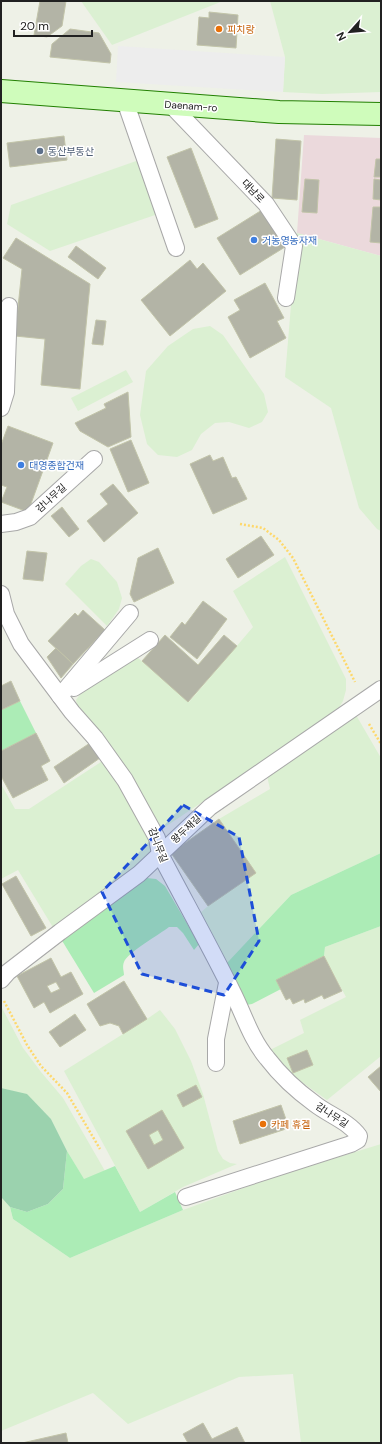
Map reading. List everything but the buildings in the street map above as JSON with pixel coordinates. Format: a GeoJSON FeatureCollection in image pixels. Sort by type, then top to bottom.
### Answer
{"type":"FeatureCollection","features":[{"type":"Feature","properties":{"kind":"street","name":"Daenam-ro"},"geometry":{"type":"LineString","coordinates":[[1,91],[279,112],[381,114]]}},
{"type":"Feature","properties":{"kind":"lane"},"geometry":{"type":"LineString","coordinates":[[125,101],[176,248]]}},
{"type":"Feature","properties":{"kind":"lane","name":"대남로"},"geometry":{"type":"LineString","coordinates":[[170,104],[266,204],[294,246],[286,298]]}},
{"type":"Feature","properties":{"kind":"lane"},"geometry":{"type":"LineString","coordinates":[[1,408],[6,392],[9,306]]}},
{"type":"Feature","properties":{"kind":"lane","name":"감나무길"},"geometry":{"type":"LineString","coordinates":[[1,524],[16,522],[30,517],[94,459]]}},
{"type":"Feature","properties":{"kind":"lane","name":"감나무길"},"geometry":{"type":"LineString","coordinates":[[1,594],[6,614],[21,644],[72,712],[95,738],[125,780],[157,838],[160,854],[227,982],[254,1039],[267,1058],[299,1092],[316,1105],[355,1130],[359,1136],[358,1140],[350,1144],[186,1197]]}},
{"type":"Feature","properties":{"kind":"lane"},"geometry":{"type":"LineString","coordinates":[[60,696],[130,613]]}},
{"type":"Feature","properties":{"kind":"lane"},"geometry":{"type":"LineString","coordinates":[[60,696],[150,640]]}},
{"type":"Feature","properties":{"kind":"lane","name":"왕두재길"},"geometry":{"type":"LineString","coordinates":[[1,980],[8,972],[60,932],[139,874],[210,807],[381,689]]}},
{"type":"Feature","properties":{"kind":"lane"},"geometry":{"type":"LineString","coordinates":[[216,1063],[216,1039],[227,982]]}},
{"type":"Feature","properties":{"kind":"path"},"geometry":{"type":"LineString","coordinates":[[240,524],[263,528],[280,540],[293,558],[354,680],[358,704]]}},
{"type":"Feature","properties":{"kind":"path"},"geometry":{"type":"LineString","coordinates":[[1,995],[27,1045],[41,1066],[67,1093],[100,1149]]}},
{"type":"Feature","properties":{"kind":"highlighted area"},"geometry":{"type":"Polygon","coordinates":[[[183,805],[239,837],[259,941],[224,995],[142,974],[102,892],[183,805]]]}},
{"type":"Feature","properties":{"kind":"shaded area"},"geometry":{"type":"Polygon","coordinates":[[[118,46],[285,57],[283,92],[116,82],[118,46]]]}},
{"type":"Feature","properties":{"kind":"shaded area"},"geometry":{"type":"Polygon","coordinates":[[[304,135],[381,138],[381,256],[297,233],[304,135]]]}},
{"type":"Feature","properties":{"kind":"green space"},"geometry":{"type":"Polygon","coordinates":[[[81,1],[223,1],[112,45],[81,1]]]}},
{"type":"Feature","properties":{"kind":"green space"},"geometry":{"type":"Polygon","coordinates":[[[270,1],[381,1],[381,92],[322,94],[283,92],[285,57],[270,1]]]}},
{"type":"Feature","properties":{"kind":"green space"},"geometry":{"type":"Polygon","coordinates":[[[139,160],[158,214],[50,251],[7,224],[11,205],[139,160]]]}},
{"type":"Feature","properties":{"kind":"green space"},"geometry":{"type":"Polygon","coordinates":[[[297,233],[381,256],[381,531],[377,529],[359,508],[331,408],[285,377],[297,233]]]}},
{"type":"Feature","properties":{"kind":"green space"},"geometry":{"type":"Polygon","coordinates":[[[210,326],[223,335],[264,394],[268,412],[262,422],[249,428],[229,422],[215,423],[201,434],[192,450],[177,457],[158,455],[147,444],[140,415],[146,371],[168,346],[193,329],[210,326]]]}},
{"type":"Feature","properties":{"kind":"green space"},"geometry":{"type":"Polygon","coordinates":[[[126,370],[133,382],[78,411],[71,398],[126,370]]]}},
{"type":"Feature","properties":{"kind":"green space"},"geometry":{"type":"Polygon","coordinates":[[[285,557],[346,679],[346,690],[343,701],[337,711],[324,721],[162,829],[131,777],[78,710],[76,700],[81,693],[137,657],[189,702],[253,627],[233,591],[285,557]]]}},
{"type":"Feature","properties":{"kind":"green space"},"geometry":{"type":"Polygon","coordinates":[[[91,559],[99,562],[117,582],[122,598],[119,609],[107,626],[65,584],[81,566],[91,559]]]}},
{"type":"Feature","properties":{"kind":"green space"},"geometry":{"type":"Polygon","coordinates":[[[20,701],[36,733],[1,751],[1,710],[20,701]]]}},
{"type":"Feature","properties":{"kind":"green space"},"geometry":{"type":"Polygon","coordinates":[[[356,715],[381,758],[381,853],[291,895],[225,965],[199,914],[208,906],[219,819],[270,789],[267,776],[356,715]]]}},
{"type":"Feature","properties":{"kind":"green space"},"geometry":{"type":"Polygon","coordinates":[[[104,760],[154,846],[151,855],[54,929],[18,870],[1,879],[1,784],[15,809],[29,809],[104,760]]]}},
{"type":"Feature","properties":{"kind":"green space"},"geometry":{"type":"Polygon","coordinates":[[[381,853],[381,926],[325,947],[324,956],[277,980],[281,989],[252,1004],[246,1005],[225,965],[291,895],[381,853]]]}},
{"type":"Feature","properties":{"kind":"green space"},"geometry":{"type":"Polygon","coordinates":[[[147,878],[156,879],[165,886],[199,944],[194,950],[183,933],[177,927],[169,927],[126,958],[123,966],[124,975],[94,993],[61,939],[134,885],[147,878]]]}},
{"type":"Feature","properties":{"kind":"green space"},"geometry":{"type":"Polygon","coordinates":[[[381,926],[381,1056],[327,1100],[296,1078],[270,1050],[304,1033],[300,1020],[346,997],[324,956],[325,947],[381,926]]]}},
{"type":"Feature","properties":{"kind":"green space"},"geometry":{"type":"Polygon","coordinates":[[[1,1006],[23,1048],[63,1098],[105,1171],[84,1180],[51,1119],[27,1095],[1,1088],[1,1006]]]}},
{"type":"Feature","properties":{"kind":"green space"},"geometry":{"type":"Polygon","coordinates":[[[160,1010],[175,1029],[191,1061],[203,1094],[218,1151],[223,1159],[230,1163],[237,1164],[183,1187],[140,1212],[64,1071],[160,1010]]]}},
{"type":"Feature","properties":{"kind":"green space"},"geometry":{"type":"Polygon","coordinates":[[[1,1088],[27,1094],[51,1119],[67,1151],[63,1189],[48,1204],[27,1212],[10,1207],[1,1197],[1,1088]]]}},
{"type":"Feature","properties":{"kind":"green space"},"geometry":{"type":"Polygon","coordinates":[[[381,1144],[381,1443],[301,1443],[293,1374],[239,1377],[128,1424],[93,1393],[1,1431],[1,1197],[10,1207],[13,1219],[70,1258],[183,1210],[268,1179],[381,1144]]]}},
{"type":"Feature","properties":{"kind":"green space"},"geometry":{"type":"Polygon","coordinates":[[[67,1151],[84,1179],[115,1166],[140,1212],[175,1192],[183,1210],[70,1258],[13,1219],[10,1207],[27,1212],[48,1204],[63,1189],[67,1151]]]}},
{"type":"Feature","properties":{"kind":"place","name":"피치랑"},"geometry":{"type":"Point","coordinates":[219,29]}},
{"type":"Feature","properties":{"kind":"place","name":"동산부동산"},"geometry":{"type":"Point","coordinates":[40,151]}},
{"type":"Feature","properties":{"kind":"place","name":"거농영농자재"},"geometry":{"type":"Point","coordinates":[254,240]}},
{"type":"Feature","properties":{"kind":"place","name":"대영종합건재"},"geometry":{"type":"Point","coordinates":[21,465]}},
{"type":"Feature","properties":{"kind":"place","name":"카페 휴겔"},"geometry":{"type":"Point","coordinates":[263,1124]}}]}
